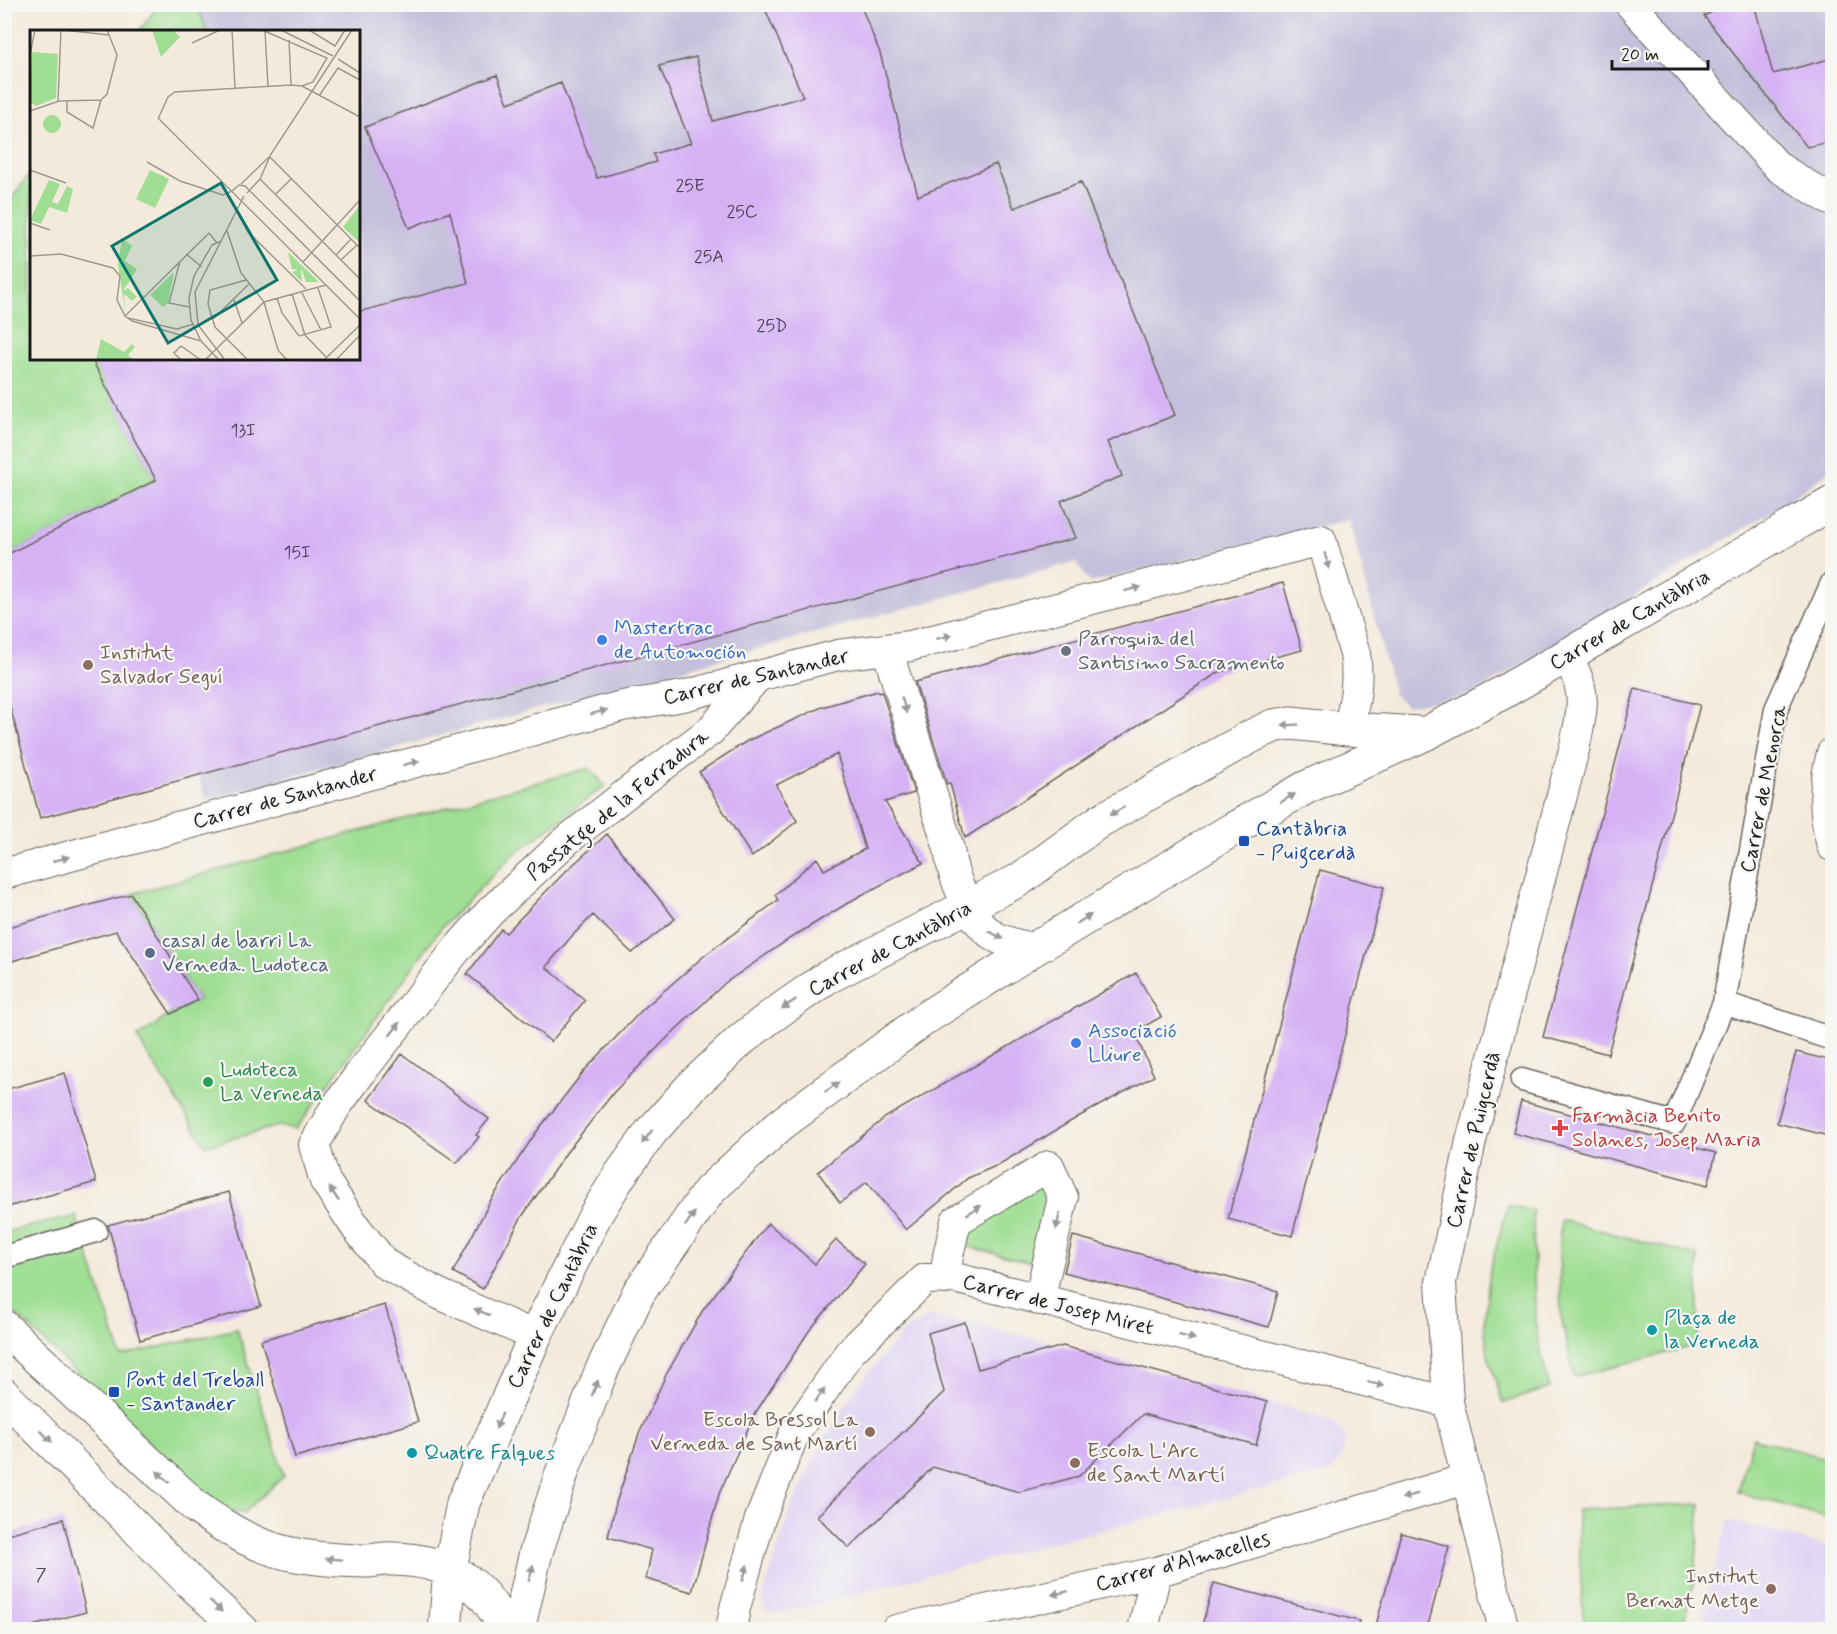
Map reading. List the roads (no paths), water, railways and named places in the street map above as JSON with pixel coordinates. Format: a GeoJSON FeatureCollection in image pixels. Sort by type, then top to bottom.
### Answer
{"type":"FeatureCollection","features":[{"type":"Feature","properties":{"kind":"street"},"geometry":{"type":"LineString","coordinates":[[1630,4],[1778,167],[1833,201]]}},
{"type":"Feature","properties":{"kind":"street","name":"Carrer de Cantàbria"},"geometry":{"type":"LineString","coordinates":[[518,1629],[539,1541],[564,1467],[601,1372],[639,1292],[709,1191],[780,1125],[927,1017],[1034,949],[1294,794],[1425,734],[1500,694],[1833,503]]}},
{"type":"Feature","properties":{"kind":"street","name":"Carrer de Santander"},"geometry":{"type":"LineString","coordinates":[[4,874],[622,706],[683,696],[838,655],[921,643],[1321,540],[1355,654],[1358,672],[1357,690],[1348,729]]}},
{"type":"Feature","properties":{"kind":"street","name":"Carrer de Menorca"},"geometry":{"type":"LineString","coordinates":[[1522,1080],[1674,1123],[1725,1004],[1776,709],[1833,583]]}},
{"type":"Feature","properties":{"kind":"street"},"geometry":{"type":"LineString","coordinates":[[887,649],[949,849],[951,866],[969,906],[979,924],[995,936],[1034,949]]}},
{"type":"Feature","properties":{"kind":"street","name":"Carrer de Puigcerdà"},"geometry":{"type":"LineString","coordinates":[[1504,1629],[1448,1402],[1441,1282],[1471,1142],[1575,746],[1582,697],[1580,685],[1567,655]]}},
{"type":"Feature","properties":{"kind":"street","name":"Passatge de la Ferradura"},"geometry":{"type":"LineString","coordinates":[[535,1336],[439,1294],[384,1264],[357,1229],[326,1181],[314,1145],[335,1108],[362,1071],[457,949],[491,911],[566,841],[710,731],[758,677]]}},
{"type":"Feature","properties":{"kind":"street","name":"Carrer de Cantàbria"},"geometry":{"type":"LineString","coordinates":[[445,1629],[450,1569],[460,1515],[535,1336],[596,1214],[620,1175],[651,1132],[692,1086],[760,1025],[826,978],[1019,880],[1101,820],[1252,736],[1273,726],[1292,723],[1425,734]]}},
{"type":"Feature","properties":{"kind":"street"},"geometry":{"type":"LineString","coordinates":[[1833,753],[1826,776],[1824,802],[1826,824],[1833,846]]}},
{"type":"Feature","properties":{"kind":"street"},"geometry":{"type":"LineString","coordinates":[[1725,1004],[1833,1039]]}},
{"type":"Feature","properties":{"kind":"street"},"geometry":{"type":"LineString","coordinates":[[945,1279],[956,1221],[1048,1166],[1063,1198],[1039,1300]]}},
{"type":"Feature","properties":{"kind":"street"},"geometry":{"type":"LineString","coordinates":[[4,1257],[96,1231]]}},
{"type":"Feature","properties":{"kind":"street","name":"Carrer de Josep Miret"},"geometry":{"type":"LineString","coordinates":[[731,1629],[760,1519],[795,1432],[850,1352],[925,1279],[955,1278],[1448,1402]]}},
{"type":"Feature","properties":{"kind":"street"},"geometry":{"type":"LineString","coordinates":[[4,1327],[196,1507],[227,1530],[253,1543],[303,1556],[365,1561],[392,1559],[426,1563],[450,1569],[464,1576],[485,1595],[505,1629]]}},
{"type":"Feature","properties":{"kind":"street"},"geometry":{"type":"LineString","coordinates":[[4,1395],[190,1582],[242,1629]]}},
{"type":"Feature","properties":{"kind":"street","name":"Carrer d'Almacelles"},"geometry":{"type":"LineString","coordinates":[[896,1629],[1156,1572],[1466,1479]]}},
{"type":"Feature","properties":{"kind":"street"},"geometry":{"type":"LineString","coordinates":[[392,1559],[411,1552],[444,1533],[460,1515]]}},
{"type":"Feature","properties":{"kind":"street"},"geometry":{"type":"LineString","coordinates":[[1143,1629],[1156,1572]]}},
{"type":"Feature","properties":{"kind":"place","name":"Mastertrac de Automoción"},"geometry":{"type":"Point","coordinates":[602,640]}},
{"type":"Feature","properties":{"kind":"place","name":"Parroquia del Santisimo Sacramento"},"geometry":{"type":"Point","coordinates":[1066,651]}},
{"type":"Feature","properties":{"kind":"place","name":"Institut Salvador Seguí"},"geometry":{"type":"Point","coordinates":[88,665]}},
{"type":"Feature","properties":{"kind":"place","name":"Cantàbria - Puigcerdà"},"geometry":{"type":"Point","coordinates":[1244,841]}},
{"type":"Feature","properties":{"kind":"place","name":"casal de barri La Verneda. Ludoteca"},"geometry":{"type":"Point","coordinates":[150,953]}},
{"type":"Feature","properties":{"kind":"place","name":"Associació Lliure"},"geometry":{"type":"Point","coordinates":[1076,1043]}},
{"type":"Feature","properties":{"kind":"place","name":"Ludoteca La Verneda"},"geometry":{"type":"Point","coordinates":[208,1082]}},
{"type":"Feature","properties":{"kind":"place","name":"Farmàcia Benito Solanes, Josep Maria"},"geometry":{"type":"Point","coordinates":[1560,1128]}},
{"type":"Feature","properties":{"kind":"place","name":"Plaça de la Verneda"},"geometry":{"type":"Point","coordinates":[1652,1330]}},
{"type":"Feature","properties":{"kind":"place","name":"Pont del Treball - Santander"},"geometry":{"type":"Point","coordinates":[114,1392]}},
{"type":"Feature","properties":{"kind":"place","name":"Escola Bressol La Verneda de Sant Martí"},"geometry":{"type":"Point","coordinates":[870,1432]}},
{"type":"Feature","properties":{"kind":"place","name":"Quatre Falques"},"geometry":{"type":"Point","coordinates":[412,1453]}},
{"type":"Feature","properties":{"kind":"place","name":"Escola L'Arc de Sant Martí"},"geometry":{"type":"Point","coordinates":[1075,1463]}},
{"type":"Feature","properties":{"kind":"place","name":"Institut Bernat Metge"},"geometry":{"type":"Point","coordinates":[1771,1589]}}]}
